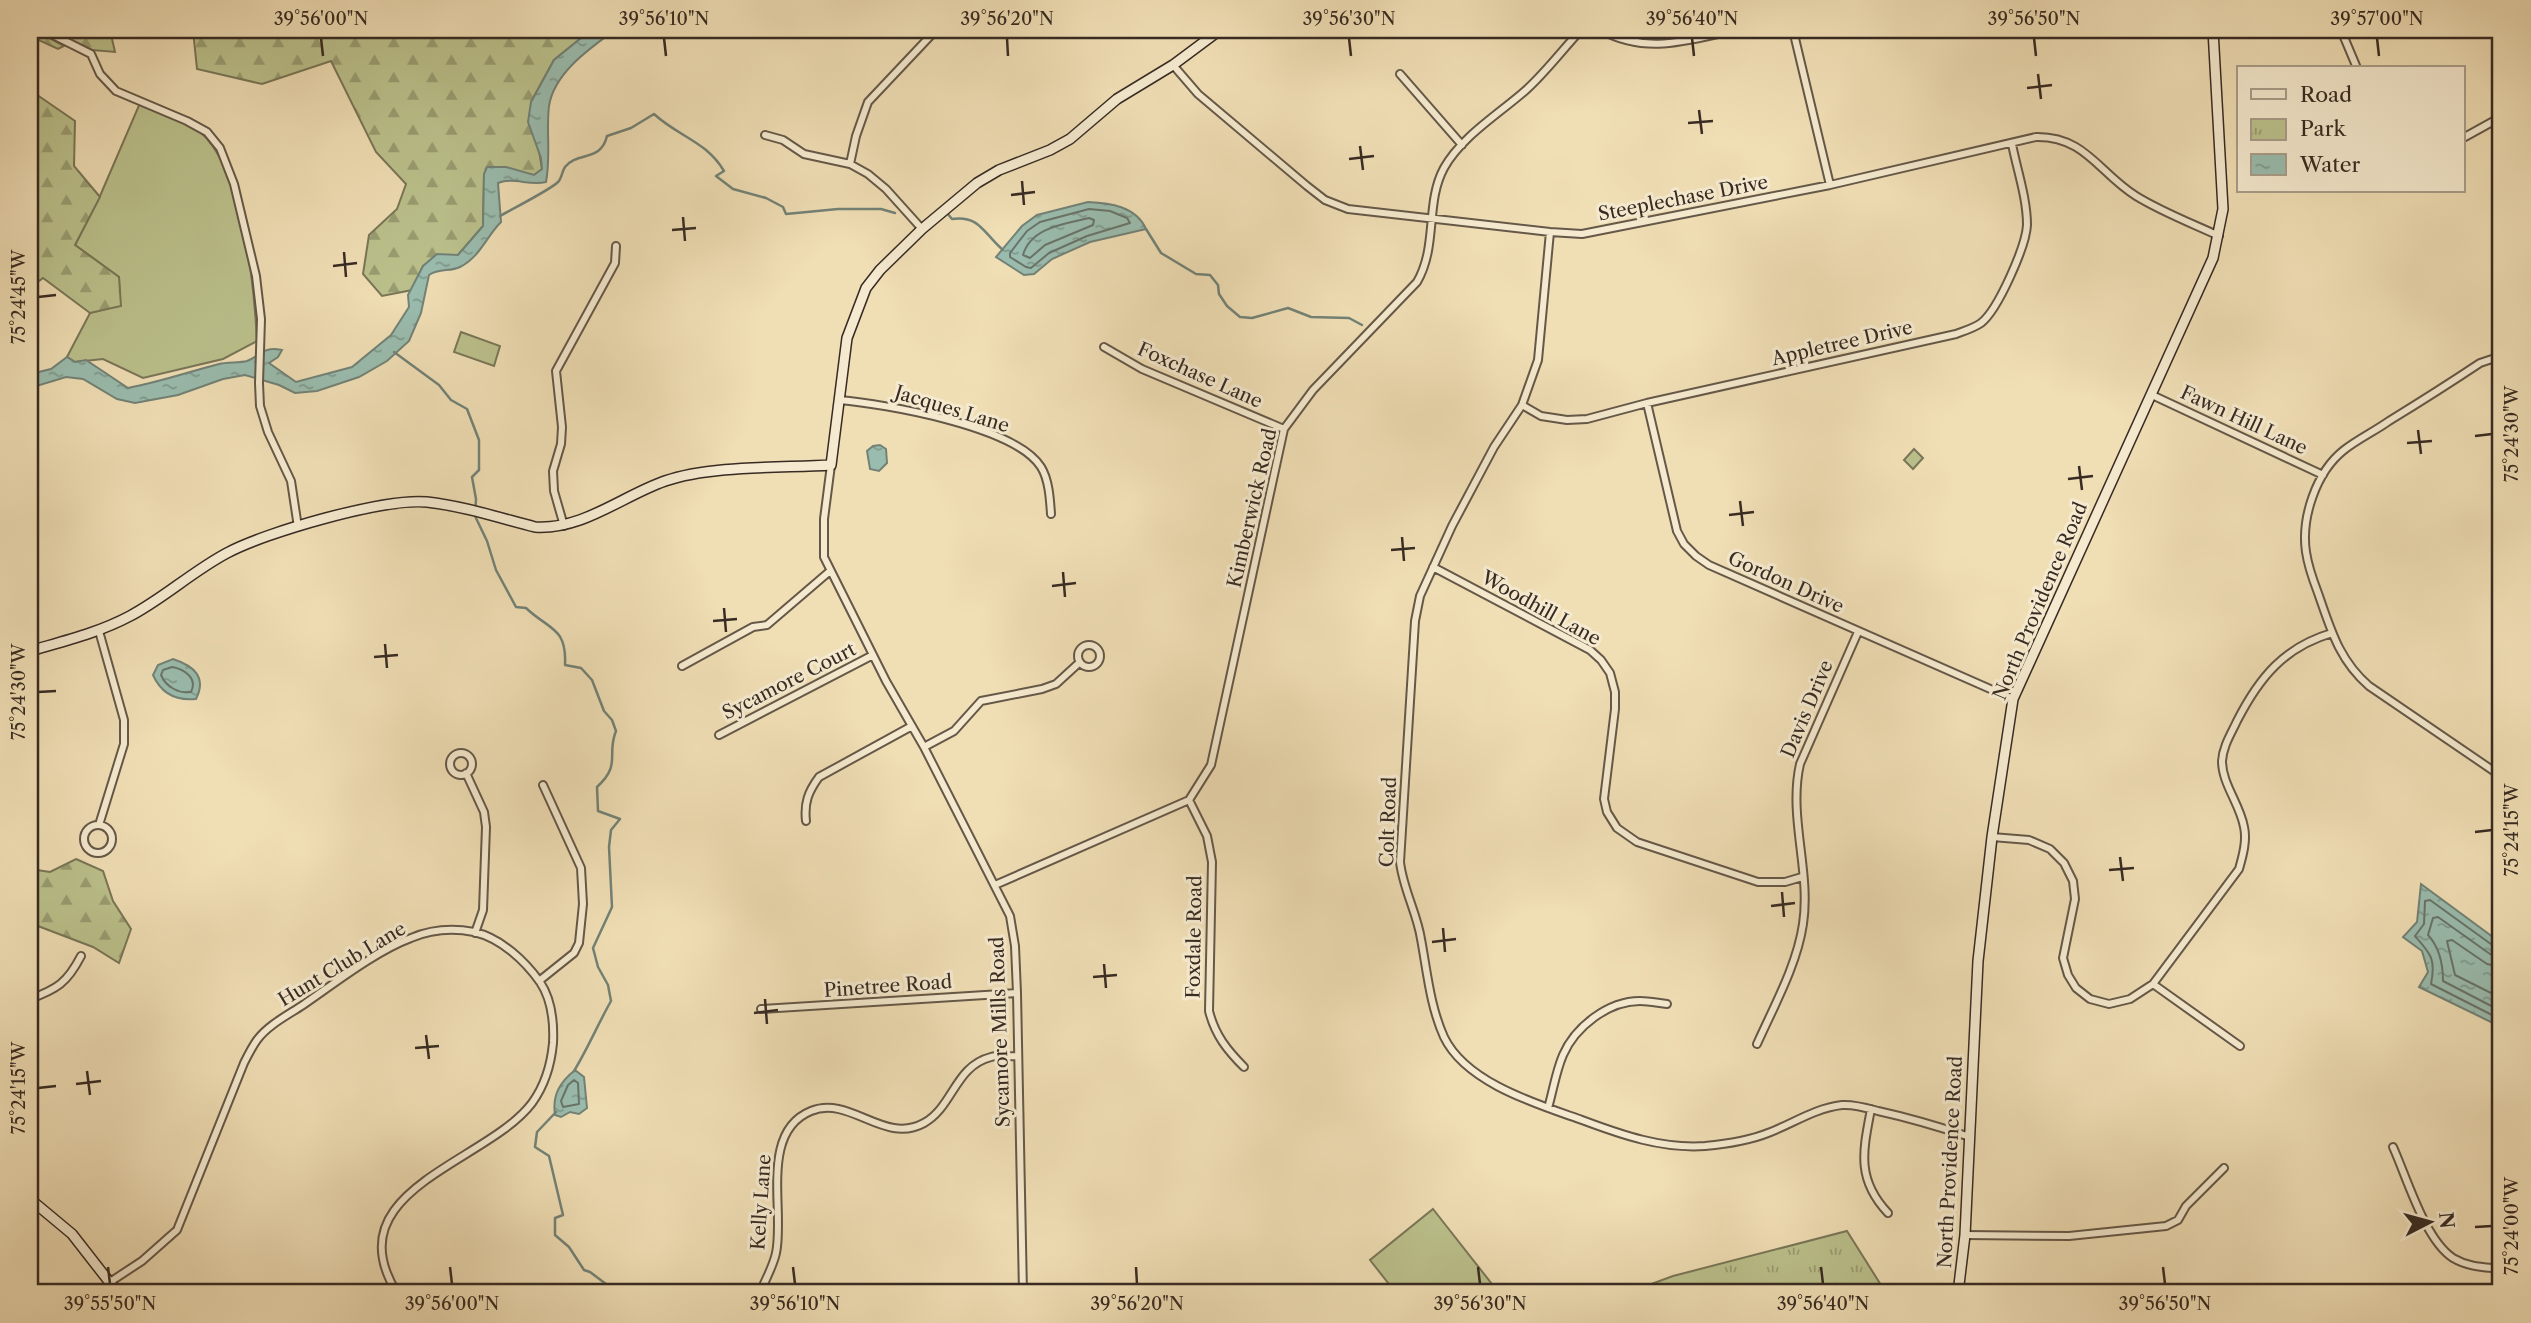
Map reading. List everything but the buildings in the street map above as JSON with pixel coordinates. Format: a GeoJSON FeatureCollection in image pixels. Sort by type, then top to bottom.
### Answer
{"type":"FeatureCollection","features":[{"type":"Feature","properties":{"kind":"street"},"geometry":{"type":"LineString","coordinates":[[43,30],[90,54],[100,74],[116,91],[208,132],[219,148],[234,184],[256,276],[261,319],[260,405],[268,432],[291,481],[298,527]]}},
{"type":"Feature","properties":{"kind":"street"},"geometry":{"type":"LineString","coordinates":[[850,164],[868,102],[936,30]]}},
{"type":"Feature","properties":{"kind":"street"},"geometry":{"type":"LineString","coordinates":[[30,651],[99,631],[131,616],[229,552],[298,527],[376,506],[418,502],[475,512],[535,527],[564,526],[665,481],[689,475],[709,471],[831,465],[847,338],[866,288],[880,270],[922,229],[977,183],[999,170],[1070,139],[1117,99],[1173,65],[1220,30]]}},
{"type":"Feature","properties":{"kind":"street","name":"Kimberwick Road"},"geometry":{"type":"LineString","coordinates":[[1189,800],[1211,765],[1284,429],[1313,390],[1417,282],[1426,267],[1438,183],[1447,163],[1462,145],[1528,89],[1581,30]]}},
{"type":"Feature","properties":{"kind":"street"},"geometry":{"type":"LineString","coordinates":[[1601,30],[1632,43],[1653,45],[1736,30]]}},
{"type":"Feature","properties":{"kind":"street"},"geometry":{"type":"LineString","coordinates":[[1793,30],[1830,185]]}},
{"type":"Feature","properties":{"kind":"street","name":"North Providence Road"},"geometry":{"type":"LineString","coordinates":[[1958,1293],[1965,1235],[1978,961],[1992,836],[2013,699],[2213,258],[2223,209],[2223,183],[2213,30]]}},
{"type":"Feature","properties":{"kind":"street"},"geometry":{"type":"LineString","coordinates":[[2341,30],[2356,66]]}},
{"type":"Feature","properties":{"kind":"street","name":"Steeplechase Drive"},"geometry":{"type":"LineString","coordinates":[[1173,65],[1198,94],[1325,200],[1348,209],[1582,234],[1618,229],[1830,185],[2036,138],[2052,137],[2078,147],[2132,194],[2219,236]]}},
{"type":"Feature","properties":{"kind":"street"},"geometry":{"type":"LineString","coordinates":[[1400,74],[1462,145]]}},
{"type":"Feature","properties":{"kind":"street"},"geometry":{"type":"LineString","coordinates":[[2464,137],[2501,117]]}},
{"type":"Feature","properties":{"kind":"street"},"geometry":{"type":"LineString","coordinates":[[765,135],[783,139],[804,154],[850,164],[868,174],[886,189],[922,229]]}},
{"type":"Feature","properties":{"kind":"street","name":"Appletree Drive"},"geometry":{"type":"LineString","coordinates":[[1522,405],[1541,416],[1567,421],[1587,419],[1647,403],[1956,334],[1981,323],[1997,303],[2023,245],[2026,229],[2026,213],[2012,144]]}},
{"type":"Feature","properties":{"kind":"street","name":"Colt Road"},"geometry":{"type":"LineString","coordinates":[[1550,232],[1538,360],[1522,405],[1494,447],[1433,566],[1420,596],[1415,621],[1400,863],[1402,880],[1421,937],[1424,963],[1438,1019],[1446,1040],[1478,1075],[1507,1092],[1631,1138],[1671,1146],[1737,1142],[1767,1134],[1805,1116],[1843,1105],[1931,1124],[1970,1137]]}},
{"type":"Feature","properties":{"kind":"street"},"geometry":{"type":"LineString","coordinates":[[564,526],[554,491],[553,471],[561,444],[562,426],[556,371],[615,263],[616,246]]}},
{"type":"Feature","properties":{"kind":"street","name":"Foxchase Lane"},"geometry":{"type":"LineString","coordinates":[[1104,346],[1142,369],[1284,429]]}},
{"type":"Feature","properties":{"kind":"street"},"geometry":{"type":"LineString","coordinates":[[2501,355],[2480,363],[2342,451],[2323,475],[2312,498],[2306,529],[2306,551],[2313,579],[2332,633],[2353,672],[2369,686],[2501,776]]}},
{"type":"Feature","properties":{"kind":"street","name":"Fawn Hill Lane"},"geometry":{"type":"LineString","coordinates":[[2152,395],[2323,475]]}},
{"type":"Feature","properties":{"kind":"street","name":"Jacques Lane"},"geometry":{"type":"LineString","coordinates":[[839,400],[888,405],[1001,436],[1024,450],[1041,467],[1049,489],[1051,514]]}},
{"type":"Feature","properties":{"kind":"street","name":"Gordon Drive"},"geometry":{"type":"LineString","coordinates":[[1647,403],[1673,519],[1677,531],[1690,550],[1709,565],[2013,699]]}},
{"type":"Feature","properties":{"kind":"street","name":"Sycamore Mills Road"},"geometry":{"type":"LineString","coordinates":[[831,465],[824,557],[1010,916],[1015,946],[1017,993],[1023,1293]]}},
{"type":"Feature","properties":{"kind":"street","name":"Woodhill Lane"},"geometry":{"type":"LineString","coordinates":[[1433,566],[1590,650],[1610,673],[1615,692],[1615,709],[1604,799],[1616,828],[1637,842],[1758,882],[1785,883],[1802,877]]}},
{"type":"Feature","properties":{"kind":"street"},"geometry":{"type":"LineString","coordinates":[[682,666],[753,627],[767,625],[830,571]]}},
{"type":"Feature","properties":{"kind":"street"},"geometry":{"type":"LineString","coordinates":[[99,631],[124,720],[124,744],[99,825]]}},
{"type":"Feature","properties":{"kind":"street","name":"Davis Drive"},"geometry":{"type":"LineString","coordinates":[[1757,1044],[1799,941],[1803,923],[1796,802],[1796,781],[1800,764],[1858,632]]}},
{"type":"Feature","properties":{"kind":"street"},"geometry":{"type":"LineString","coordinates":[[1992,836],[2029,840],[2050,849],[2064,863],[2073,881],[2075,899],[2063,958],[2068,975],[2076,988],[2090,999],[2109,1004],[2130,999],[2153,984],[2239,869],[2244,851],[2245,828],[2224,776],[2222,760],[2225,744],[2245,706],[2266,674],[2308,640],[2332,633]]}},
{"type":"Feature","properties":{"kind":"street","name":"Sycamore Court"},"geometry":{"type":"LineString","coordinates":[[719,734],[873,655]]}},
{"type":"Feature","properties":{"kind":"street"},"geometry":{"type":"LineString","coordinates":[[924,747],[954,731],[981,701],[1056,684],[1080,662]]}},
{"type":"Feature","properties":{"kind":"street"},"geometry":{"type":"LineString","coordinates":[[806,821],[808,791],[819,778],[912,726]]}},
{"type":"Feature","properties":{"kind":"street"},"geometry":{"type":"LineString","coordinates":[[466,773],[484,812],[486,827],[483,910],[475,933]]}},
{"type":"Feature","properties":{"kind":"street"},"geometry":{"type":"LineString","coordinates":[[539,981],[574,953],[579,943],[583,904],[581,868],[543,785]]}},
{"type":"Feature","properties":{"kind":"street"},"geometry":{"type":"LineString","coordinates":[[995,885],[1189,800]]}},
{"type":"Feature","properties":{"kind":"street","name":"Foxdale Road"},"geometry":{"type":"LineString","coordinates":[[1189,800],[1207,836],[1212,862],[1209,1012],[1214,1030],[1228,1051],[1244,1067]]}},
{"type":"Feature","properties":{"kind":"street"},"geometry":{"type":"LineString","coordinates":[[99,825],[110,831],[112,840],[106,851],[96,853],[86,847],[84,838],[89,827],[99,825]]}},
{"type":"Feature","properties":{"kind":"street","name":"Hunt Club Lane"},"geometry":{"type":"LineString","coordinates":[[110,1282],[142,1261],[177,1230],[244,1063],[257,1039],[331,986],[410,938],[430,932],[475,933],[493,940],[509,951],[529,967],[539,981],[551,1007],[554,1033],[551,1059],[544,1084],[532,1103],[513,1122],[413,1188],[388,1218],[383,1241],[384,1263],[397,1293]]}},
{"type":"Feature","properties":{"kind":"street"},"geometry":{"type":"LineString","coordinates":[[30,999],[55,990],[68,979],[80,957]]}},
{"type":"Feature","properties":{"kind":"street"},"geometry":{"type":"LineString","coordinates":[[2153,984],[2240,1046]]}},
{"type":"Feature","properties":{"kind":"street","name":"Pinetree Road"},"geometry":{"type":"LineString","coordinates":[[761,1009],[1017,993]]}},
{"type":"Feature","properties":{"kind":"street"},"geometry":{"type":"LineString","coordinates":[[1548,1108],[1563,1056],[1571,1041],[1585,1025],[1602,1012],[1620,1005],[1639,1001],[1667,1004]]}},
{"type":"Feature","properties":{"kind":"street","name":"Kelly Lane"},"geometry":{"type":"LineString","coordinates":[[760,1293],[776,1253],[779,1150],[785,1134],[797,1120],[812,1111],[828,1108],[846,1111],[892,1129],[908,1129],[924,1123],[938,1113],[960,1078],[971,1066],[991,1057],[1018,1056]]}},
{"type":"Feature","properties":{"kind":"street"},"geometry":{"type":"LineString","coordinates":[[1871,1109],[1863,1162],[1867,1181],[1877,1201],[1888,1213]]}},
{"type":"Feature","properties":{"kind":"street"},"geometry":{"type":"LineString","coordinates":[[2393,1147],[2437,1243],[2453,1257],[2474,1267],[2501,1269]]}},
{"type":"Feature","properties":{"kind":"street"},"geometry":{"type":"LineString","coordinates":[[1965,1235],[2069,1236],[2166,1226],[2178,1220],[2186,1206],[2224,1168]]}},
{"type":"Feature","properties":{"kind":"street"},"geometry":{"type":"LineString","coordinates":[[30,1199],[72,1234],[118,1293]]}},
{"type":"Feature","properties":{"kind":"green space"},"geometry":{"type":"Polygon","coordinates":[[[30,30],[35,30],[64,46],[58,49],[30,36],[30,30]]]}},
{"type":"Feature","properties":{"kind":"green space"},"geometry":{"type":"Polygon","coordinates":[[[51,30],[110,30],[115,52],[92,50],[51,30]]]}},
{"type":"Feature","properties":{"kind":"green space"},"geometry":{"type":"Polygon","coordinates":[[[193,30],[591,30],[554,60],[531,102],[542,169],[534,175],[504,169],[484,174],[483,226],[458,255],[423,266],[412,290],[382,296],[363,274],[369,235],[397,209],[406,184],[376,152],[331,61],[262,84],[197,69],[193,30]]]}},
{"type":"Feature","properties":{"kind":"green space"},"geometry":{"type":"Polygon","coordinates":[[[30,90],[75,121],[74,166],[100,197],[75,245],[119,277],[121,306],[90,313],[43,278],[30,288],[30,90]]]}},
{"type":"Feature","properties":{"kind":"green space"},"geometry":{"type":"Polygon","coordinates":[[[140,103],[194,127],[214,148],[227,172],[244,229],[257,341],[223,359],[143,378],[103,359],[75,362],[67,357],[90,313],[120,305],[119,277],[75,245],[100,196],[140,103]]]}},
{"type":"Feature","properties":{"kind":"green space"},"geometry":{"type":"Polygon","coordinates":[[[461,332],[500,346],[494,366],[454,352],[461,332]]]}},
{"type":"Feature","properties":{"kind":"green space"},"geometry":{"type":"Polygon","coordinates":[[[1914,449],[1923,458],[1913,469],[1904,460],[1914,449]]]}},
{"type":"Feature","properties":{"kind":"green space"},"geometry":{"type":"Polygon","coordinates":[[[76,859],[103,871],[113,901],[131,929],[119,963],[93,947],[30,923],[30,869],[50,872],[76,859]]]}},
{"type":"Feature","properties":{"kind":"green space"},"geometry":{"type":"Polygon","coordinates":[[[1433,1209],[1499,1293],[1396,1293],[1370,1260],[1433,1209]]]}},
{"type":"Feature","properties":{"kind":"green space"},"geometry":{"type":"Polygon","coordinates":[[[1847,1231],[1886,1293],[1627,1293],[1673,1276],[1847,1231]]]}},
{"type":"Feature","properties":{"kind":"water"},"geometry":{"type":"Polygon","coordinates":[[[591,30],[615,30],[565,72],[552,94],[548,115],[546,182],[498,183],[501,222],[467,263],[429,275],[421,313],[409,341],[387,361],[359,377],[317,391],[295,393],[279,385],[245,375],[223,379],[178,395],[135,403],[117,399],[83,379],[66,377],[30,388],[30,374],[51,369],[67,357],[75,362],[86,360],[128,388],[219,364],[247,361],[270,349],[282,350],[278,357],[269,363],[296,382],[352,367],[391,335],[409,307],[408,295],[423,266],[437,254],[458,255],[483,226],[484,174],[487,167],[506,167],[534,175],[542,169],[541,158],[528,122],[531,102],[554,60],[591,30]]]}},
{"type":"Feature","properties":{"kind":"water"},"geometry":{"type":"Polygon","coordinates":[[[1088,202],[1121,207],[1136,215],[1146,229],[1090,242],[1052,259],[1034,274],[1024,275],[996,257],[1022,226],[1037,215],[1088,202]]]}},
{"type":"Feature","properties":{"kind":"water"},"geometry":{"type":"Polygon","coordinates":[[[880,445],[886,449],[887,463],[879,471],[870,469],[867,451],[880,445]]]}},
{"type":"Feature","properties":{"kind":"water"},"geometry":{"type":"Polygon","coordinates":[[[173,659],[187,665],[196,673],[200,684],[196,699],[176,697],[160,687],[156,681],[153,675],[158,665],[173,659]]]}},
{"type":"Feature","properties":{"kind":"water"},"geometry":{"type":"Polygon","coordinates":[[[2421,884],[2501,943],[2501,1033],[2491,1022],[2419,987],[2428,972],[2422,951],[2403,937],[2417,922],[2421,884]]]}},
{"type":"Feature","properties":{"kind":"water"},"geometry":{"type":"Polygon","coordinates":[[[575,1070],[584,1077],[587,1108],[579,1114],[570,1112],[561,1117],[555,1115],[558,1090],[575,1070]]]}},
{"type":"Feature","properties":{"kind":"waterway"},"geometry":{"type":"LineString","coordinates":[[500,216],[554,185],[570,162],[600,150],[607,136],[631,128],[654,114],[709,153],[724,171],[716,176],[733,189],[766,198],[783,207],[786,214],[838,209],[881,209],[895,213]]}},
{"type":"Feature","properties":{"kind":"waterway"},"geometry":{"type":"LineString","coordinates":[[947,213],[952,219],[975,223],[1003,250]]}},
{"type":"Feature","properties":{"kind":"waterway"},"geometry":{"type":"LineString","coordinates":[[1146,229],[1161,253],[1196,274],[1210,275],[1218,285],[1219,294],[1227,306],[1240,317],[1252,318],[1288,308],[1311,317],[1349,318],[1362,325]]}},
{"type":"Feature","properties":{"kind":"waterway"},"geometry":{"type":"LineString","coordinates":[[394,352],[439,385],[451,400],[467,409],[479,440],[479,470],[472,477],[476,499],[475,516],[487,541],[496,570],[516,607],[526,608],[560,636],[565,665],[581,668],[592,680],[604,711],[612,720],[616,731],[609,772],[597,787],[598,811],[620,819],[611,830],[609,847],[612,907],[593,948],[598,967],[608,985],[611,1001],[574,1071]]}},
{"type":"Feature","properties":{"kind":"waterway"},"geometry":{"type":"LineString","coordinates":[[556,1112],[537,1132],[535,1147],[549,1156],[563,1215],[555,1218],[555,1235],[569,1247],[584,1270],[615,1293]]}}]}
